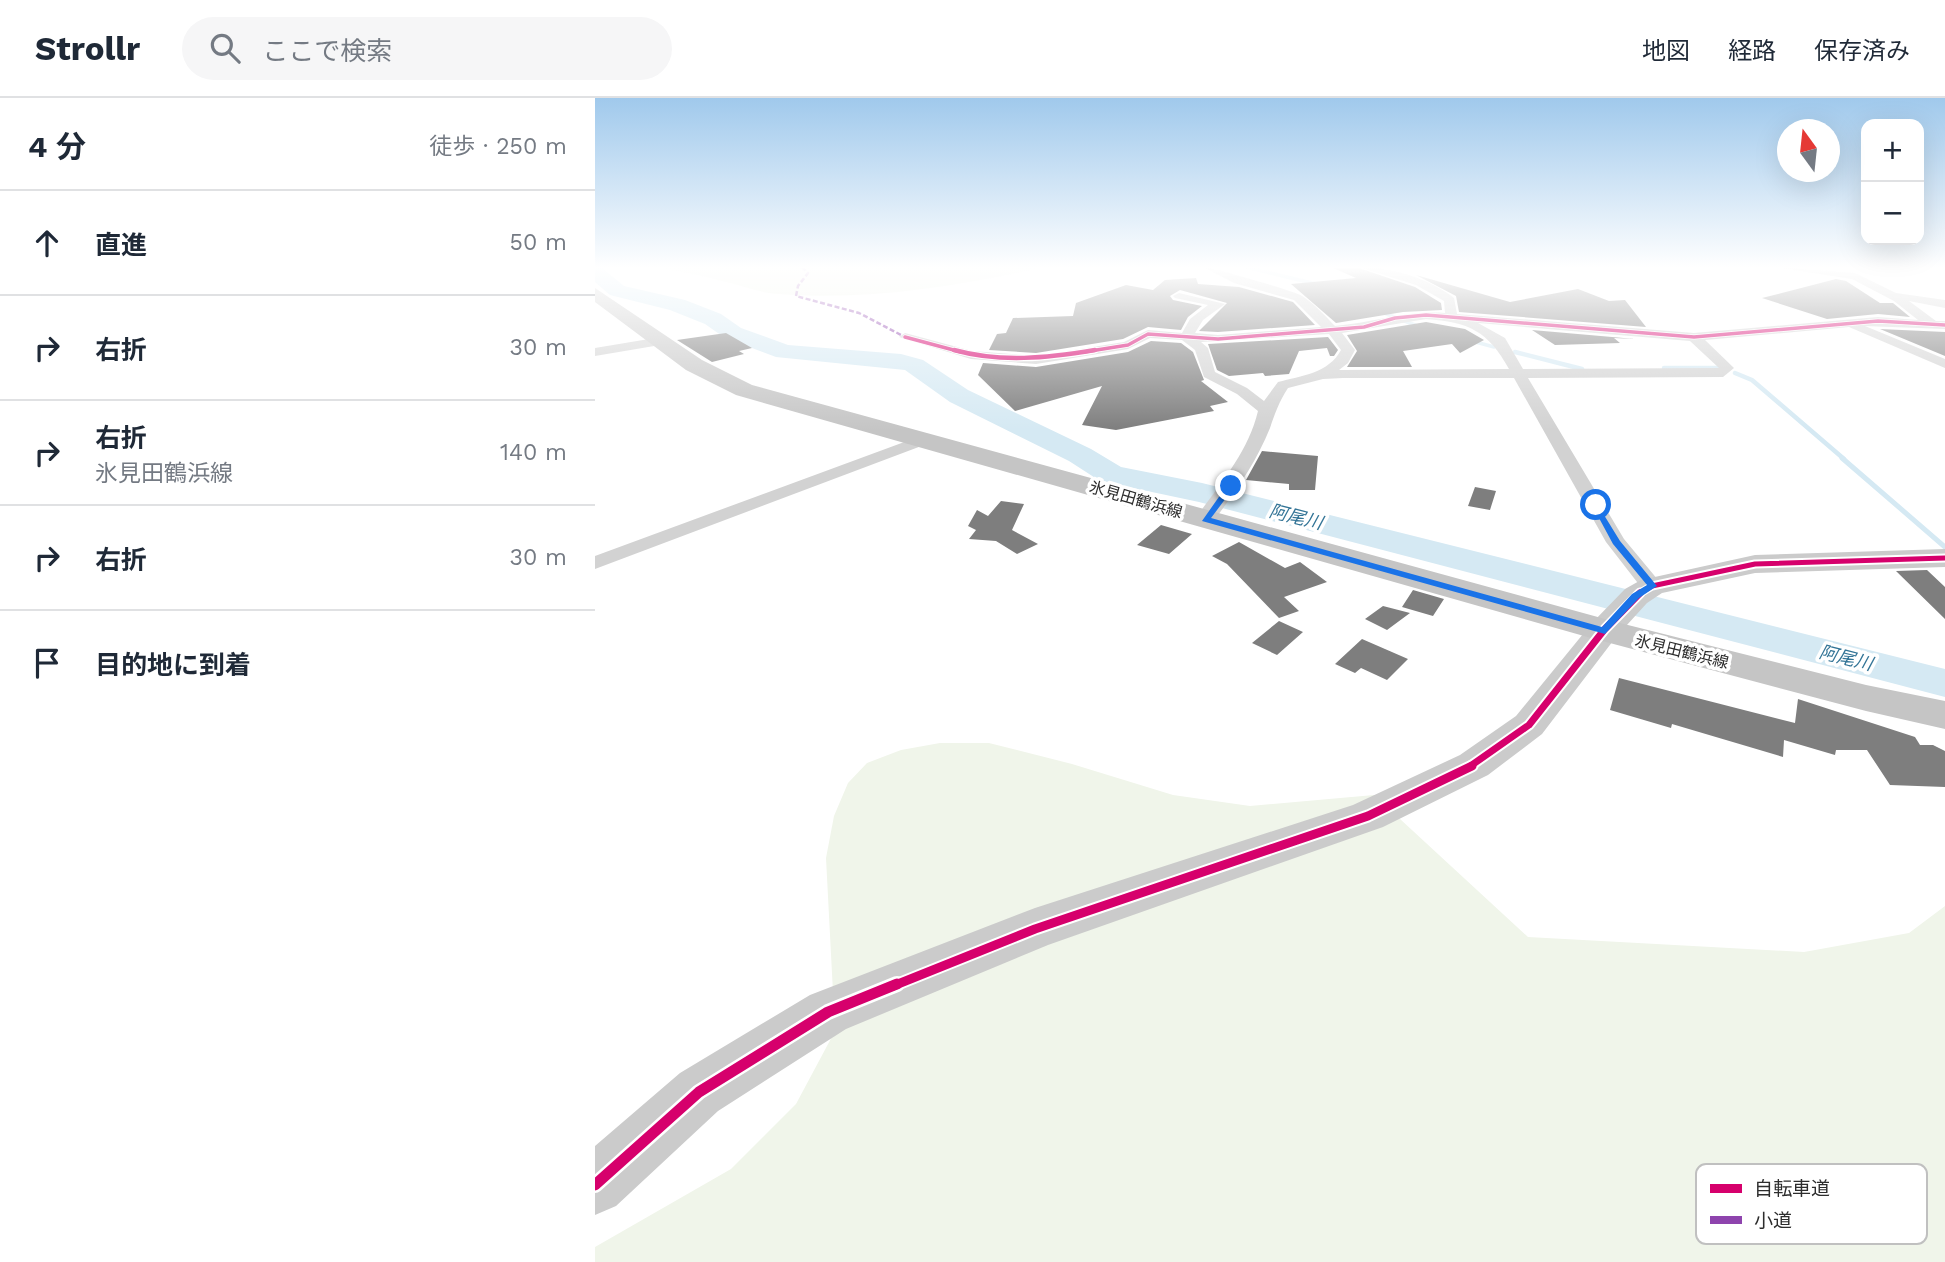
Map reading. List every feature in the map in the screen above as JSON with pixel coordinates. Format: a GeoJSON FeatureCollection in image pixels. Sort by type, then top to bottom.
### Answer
{"type":"FeatureCollection","features":[{"type":"Feature","properties":{"kind":"main road","name":"氷見田鶴浜線"},"geometry":{"type":"LineString","coordinates":[[634,321],[694,365],[744,390],[1209,514],[1627,607],[1866,698],[1945,715]]}},
{"type":"Feature","properties":{"kind":"street"},"geometry":{"type":"LineString","coordinates":[[1187,338],[1190,326],[1195,321]]}},
{"type":"Feature","properties":{"kind":"street"},"geometry":{"type":"LineString","coordinates":[[1323,321],[1345,342],[1347,356],[1323,375]]}},
{"type":"Feature","properties":{"kind":"street"},"geometry":{"type":"LineString","coordinates":[[905,337],[971,355],[1036,360],[1128,345],[1148,334],[1187,338],[1332,330],[1364,327],[1386,321]]}},
{"type":"Feature","properties":{"kind":"street"},"geometry":{"type":"LineString","coordinates":[[1463,321],[1500,341],[1565,450],[1616,542],[1627,607]]}},
{"type":"Feature","properties":{"kind":"street"},"geometry":{"type":"LineString","coordinates":[[1521,321],[1694,337],[1873,321]]}},
{"type":"Feature","properties":{"kind":"street"},"geometry":{"type":"LineString","coordinates":[[1884,321],[1938,324]]}},
{"type":"Feature","properties":{"kind":"street"},"geometry":{"type":"LineString","coordinates":[[1847,323],[1945,364]]}},
{"type":"Feature","properties":{"kind":"street"},"geometry":{"type":"LineString","coordinates":[[1209,514],[1231,486],[1262,427],[1266,410],[1283,385],[1323,375],[1723,373],[1727,368],[1694,337]]}},
{"type":"Feature","properties":{"kind":"street"},"geometry":{"type":"LineString","coordinates":[[1187,338],[1201,348],[1209,374],[1234,386],[1266,410]]}},
{"type":"Feature","properties":{"kind":"street"},"geometry":{"type":"LineString","coordinates":[[595,352],[661,341]]}},
{"type":"Feature","properties":{"kind":"street"},"geometry":{"type":"LineString","coordinates":[[595,563],[926,439]]}},
{"type":"Feature","properties":{"kind":"street"},"geometry":{"type":"LineString","coordinates":[[595,1185],[699,1092],[828,1012],[1035,929],[1368,816],[1474,765],[1529,724],[1627,607],[1755,564],[1945,558]]}},
{"type":"Feature","properties":{"kind":"shaded area"},"geometry":{"type":"Polygon","coordinates":[[[940,743],[989,743],[1072,764],[1173,795],[1250,806],[1374,795],[1528,937],[1804,952],[1909,933],[1945,906],[1945,1262],[595,1262],[595,1247],[731,1169],[796,1104],[835,1031],[826,858],[834,816],[848,783],[867,763],[901,750],[940,743]]]}},
{"type":"Feature","properties":{"kind":"building"},"geometry":{"type":"Polygon","coordinates":[[[1011,321],[1186,321],[1181,330],[1148,327],[1123,339],[1036,353],[989,350],[997,334],[1006,333],[1011,321]]]}},
{"type":"Feature","properties":{"kind":"building"},"geometry":{"type":"Polygon","coordinates":[[[1209,321],[1311,321],[1315,325],[1218,332],[1199,331],[1209,321]]]}},
{"type":"Feature","properties":{"kind":"building"},"geometry":{"type":"Polygon","coordinates":[[[1575,321],[1642,321],[1646,327],[1575,321]]]}},
{"type":"Feature","properties":{"kind":"building"},"geometry":{"type":"Polygon","coordinates":[[[1426,322],[1465,329],[1484,340],[1460,353],[1452,344],[1403,351],[1412,367],[1347,367],[1357,351],[1347,335],[1426,322]]]}},
{"type":"Feature","properties":{"kind":"building"},"geometry":{"type":"Polygon","coordinates":[[[1880,329],[1945,332],[1945,356],[1880,329]]]}},
{"type":"Feature","properties":{"kind":"building"},"geometry":{"type":"Polygon","coordinates":[[[1532,330],[1635,339],[1614,338],[1620,343],[1555,345],[1532,330]]]}},
{"type":"Feature","properties":{"kind":"building"},"geometry":{"type":"Polygon","coordinates":[[[726,333],[752,348],[739,351],[744,354],[712,362],[677,340],[726,333]]]}},
{"type":"Feature","properties":{"kind":"building"},"geometry":{"type":"Polygon","coordinates":[[[1328,337],[1338,350],[1334,356],[1330,356],[1327,348],[1299,351],[1289,374],[1265,376],[1263,373],[1229,376],[1217,370],[1208,344],[1328,337]]]}},
{"type":"Feature","properties":{"kind":"building"},"geometry":{"type":"Polygon","coordinates":[[[1151,341],[1181,343],[1193,352],[1204,380],[1201,381],[1228,402],[1210,406],[1214,411],[1116,430],[1082,425],[1102,386],[1015,411],[978,375],[983,363],[1036,367],[1128,352],[1151,341]]]}},
{"type":"Feature","properties":{"kind":"building"},"geometry":{"type":"Polygon","coordinates":[[[1262,451],[1318,456],[1315,490],[1289,490],[1289,484],[1246,480],[1262,451]]]}},
{"type":"Feature","properties":{"kind":"building"},"geometry":{"type":"Polygon","coordinates":[[[1475,487],[1496,491],[1490,510],[1468,506],[1475,487]]]}},
{"type":"Feature","properties":{"kind":"building"},"geometry":{"type":"Polygon","coordinates":[[[1001,501],[1024,504],[1012,530],[1038,544],[1017,554],[996,541],[969,539],[976,530],[968,526],[977,510],[988,516],[1001,501]]]}},
{"type":"Feature","properties":{"kind":"building"},"geometry":{"type":"Polygon","coordinates":[[[1161,525],[1192,534],[1169,554],[1137,545],[1161,525]]]}},
{"type":"Feature","properties":{"kind":"building"},"geometry":{"type":"Polygon","coordinates":[[[1239,542],[1285,568],[1300,562],[1327,582],[1284,597],[1299,611],[1279,618],[1227,564],[1212,556],[1239,542]]]}},
{"type":"Feature","properties":{"kind":"building"},"geometry":{"type":"Polygon","coordinates":[[[1927,570],[1945,587],[1945,619],[1896,571],[1927,570]]]}},
{"type":"Feature","properties":{"kind":"building"},"geometry":{"type":"Polygon","coordinates":[[[1413,590],[1444,599],[1433,616],[1402,607],[1413,590]]]}},
{"type":"Feature","properties":{"kind":"building"},"geometry":{"type":"Polygon","coordinates":[[[1383,606],[1410,613],[1387,630],[1365,619],[1383,606]]]}},
{"type":"Feature","properties":{"kind":"building"},"geometry":{"type":"Polygon","coordinates":[[[1279,621],[1303,632],[1277,655],[1252,643],[1279,621]]]}},
{"type":"Feature","properties":{"kind":"building"},"geometry":{"type":"Polygon","coordinates":[[[1362,639],[1408,659],[1387,680],[1361,668],[1355,673],[1335,664],[1362,639]]]}},
{"type":"Feature","properties":{"kind":"building"},"geometry":{"type":"Polygon","coordinates":[[[1619,678],[1795,723],[1798,699],[1915,737],[1920,745],[1933,745],[1945,751],[1945,787],[1890,785],[1867,750],[1836,750],[1835,755],[1784,740],[1783,757],[1672,724],[1671,728],[1610,710],[1619,678]]]}},
{"type":"Feature","properties":{"kind":"waterway","name":"阿尾川"},"geometry":{"type":"LineString","coordinates":[[716,321],[733,333],[785,352],[901,361],[914,365],[959,396],[1080,455],[1111,474],[1202,493],[1945,683]]}},
{"type":"Feature","properties":{"kind":"waterway"},"geometry":{"type":"LineString","coordinates":[[1405,321],[1420,327]]}},
{"type":"Feature","properties":{"kind":"waterway"},"geometry":{"type":"LineString","coordinates":[[1472,341],[1494,347]]}},
{"type":"Feature","properties":{"kind":"waterway"},"geometry":{"type":"LineString","coordinates":[[1515,352],[1582,369]]}},
{"type":"Feature","properties":{"kind":"waterway"},"geometry":{"type":"LineString","coordinates":[[1664,368],[1720,368]]}},
{"type":"Feature","properties":{"kind":"waterway"},"geometry":{"type":"LineString","coordinates":[[1735,373],[1752,380],[1844,459]]}},
{"type":"Feature","properties":{"kind":"waterway"},"geometry":{"type":"LineString","coordinates":[[1842,458],[1945,547]]}},
{"type":"Feature","properties":{"kind":"marked path"},"geometry":{"type":"LineString","coordinates":[[875,321],[905,337]]}},
{"type":"Feature","properties":{"kind":"cycle path"},"geometry":{"type":"LineString","coordinates":[[905,337],[971,355],[1036,360],[1128,345],[1148,334],[1218,339],[1364,327],[1384,321]]}},
{"type":"Feature","properties":{"kind":"cycle path"},"geometry":{"type":"LineString","coordinates":[[1503,321],[1694,337],[1874,321]]}},
{"type":"Feature","properties":{"kind":"cycle path"},"geometry":{"type":"LineString","coordinates":[[1883,321],[1945,325]]}},
{"type":"Feature","properties":{"kind":"cycle path"},"geometry":{"type":"LineString","coordinates":[[595,1185],[699,1092],[828,1012],[1035,929],[1368,816],[1474,765],[1529,725],[1604,630],[1636,596],[1652,586],[1755,564],[1945,558]]}},
{"type":"Feature","properties":{"kind":"route"},"geometry":{"type":"LineString","coordinates":[[1231,486],[1205,519],[1605,631],[1636,596],[1653,586],[1616,542],[1596,505]]}}]}
